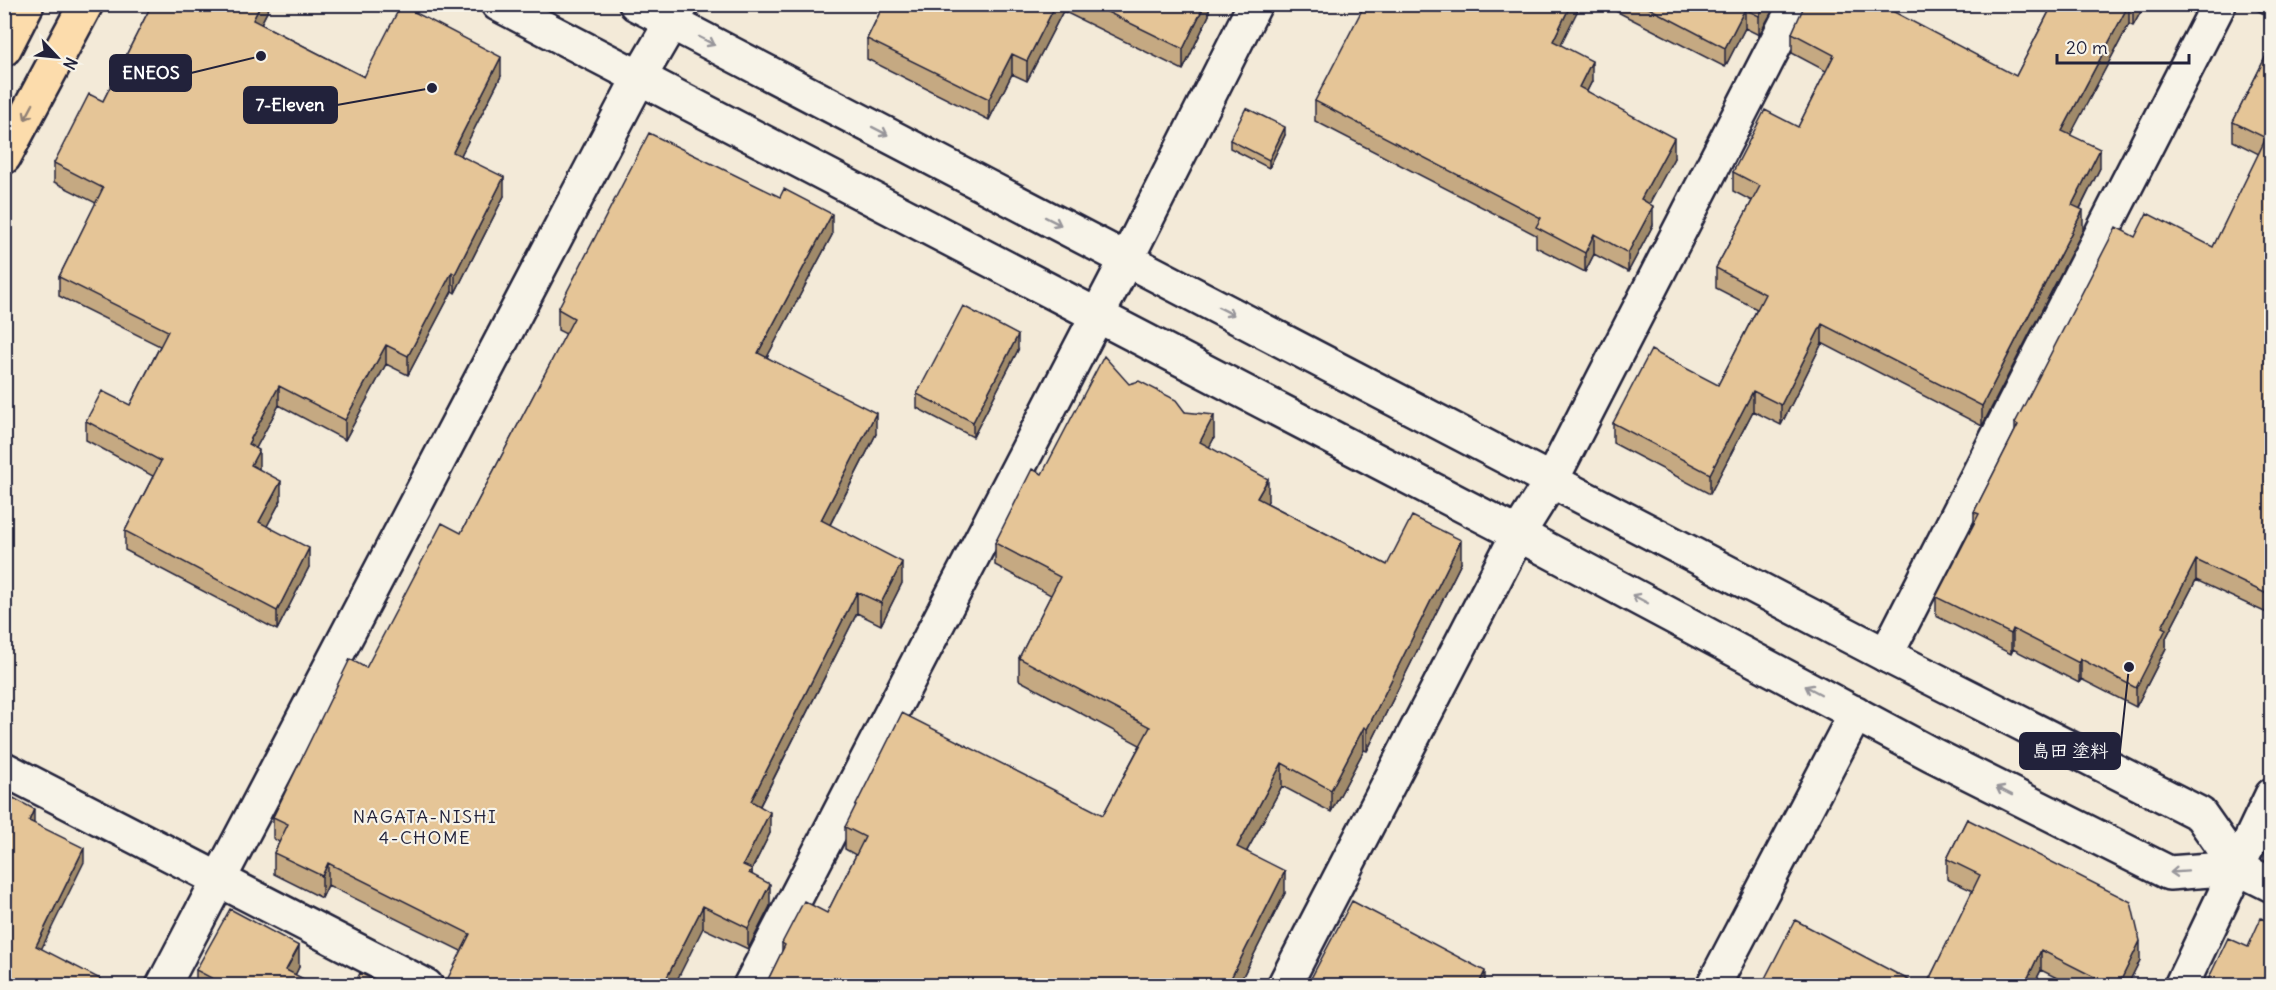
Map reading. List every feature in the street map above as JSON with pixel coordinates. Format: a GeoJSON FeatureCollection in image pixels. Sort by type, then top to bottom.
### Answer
{"type":"FeatureCollection","features":[{"type":"Feature","properties":{"kind":"highway"},"geometry":{"type":"LineString","coordinates":[[4,48],[27,4]]}},
{"type":"Feature","properties":{"kind":"highway"},"geometry":{"type":"LineString","coordinates":[[4,157],[86,4]]}},
{"type":"Feature","properties":{"kind":"street"},"geometry":{"type":"LineString","coordinates":[[498,4],[1518,534],[1931,754],[2169,873],[2238,868]]}},
{"type":"Feature","properties":{"kind":"street"},"geometry":{"type":"LineString","coordinates":[[636,4],[677,14],[1126,260],[1886,655],[2200,814],[2238,868],[2271,885]]}},
{"type":"Feature","properties":{"kind":"street"},"geometry":{"type":"LineString","coordinates":[[750,986],[1126,260],[1255,4]]}},
{"type":"Feature","properties":{"kind":"street"},"geometry":{"type":"LineString","coordinates":[[1284,986],[1518,534],[1551,481],[1796,4]]}},
{"type":"Feature","properties":{"kind":"street"},"geometry":{"type":"LineString","coordinates":[[1886,655],[2219,4]]}},
{"type":"Feature","properties":{"kind":"street"},"geometry":{"type":"LineString","coordinates":[[163,986],[639,78],[677,14]]}},
{"type":"Feature","properties":{"kind":"street"},"geometry":{"type":"LineString","coordinates":[[1713,986],[1856,713]]}},
{"type":"Feature","properties":{"kind":"street"},"geometry":{"type":"LineString","coordinates":[[4,769],[426,986]]}},
{"type":"Feature","properties":{"kind":"street"},"geometry":{"type":"LineString","coordinates":[[2181,986],[2271,795]]}},
{"type":"Feature","properties":{"kind":"building"},"geometry":{"type":"Polygon","coordinates":[[[152,4],[261,4],[253,20],[364,77],[401,5],[501,57],[453,152],[504,177],[455,274],[452,272],[408,356],[386,345],[345,420],[279,386],[248,444],[259,450],[251,465],[281,481],[259,522],[309,548],[277,611],[125,531],[161,461],[86,421],[102,391],[130,405],[168,331],[59,277],[103,188],[54,163],[89,94],[103,101],[152,4]]]}},
{"type":"Feature","properties":{"kind":"building"},"geometry":{"type":"Polygon","coordinates":[[[884,4],[1056,4],[1027,61],[1012,54],[989,99],[867,39],[884,4]]]}},
{"type":"Feature","properties":{"kind":"building"},"geometry":{"type":"Polygon","coordinates":[[[1091,4],[1205,4],[1183,49],[1091,4]]]}},
{"type":"Feature","properties":{"kind":"building"},"geometry":{"type":"Polygon","coordinates":[[[1365,4],[1571,4],[1553,41],[1592,61],[1579,87],[1674,138],[1641,199],[1653,206],[1628,253],[1594,234],[1585,253],[1536,227],[1541,218],[1315,101],[1365,4]]]}},
{"type":"Feature","properties":{"kind":"building"},"geometry":{"type":"Polygon","coordinates":[[[1641,4],[1765,4],[1759,16],[1745,9],[1725,48],[1641,4]]]}},
{"type":"Feature","properties":{"kind":"building"},"geometry":{"type":"Polygon","coordinates":[[[1805,4],[1879,4],[2016,76],[2053,4],[2129,4],[2062,131],[2100,149],[2072,205],[2083,210],[1982,406],[1822,324],[1781,405],[1753,391],[1710,474],[1613,423],[1651,350],[1718,385],[1765,294],[1716,268],[1760,186],[1733,172],[1765,110],[1798,127],[1834,55],[1792,33],[1805,4]]]}},
{"type":"Feature","properties":{"kind":"building"},"geometry":{"type":"Polygon","coordinates":[[[2271,46],[2271,516],[2264,531],[2271,534],[2271,596],[2196,560],[2162,627],[2166,629],[2136,688],[2081,659],[2079,663],[2013,629],[2011,634],[1936,597],[1979,514],[1974,512],[2018,425],[2015,423],[2116,227],[2135,237],[2147,213],[2213,247],[2266,138],[2233,122],[2271,46]]]}},
{"type":"Feature","properties":{"kind":"building"},"geometry":{"type":"Polygon","coordinates":[[[1246,108],[1285,127],[1269,160],[1230,140],[1246,108]]]}},
{"type":"Feature","properties":{"kind":"building"},"geometry":{"type":"Polygon","coordinates":[[[649,133],[780,197],[784,189],[832,214],[758,353],[876,413],[821,520],[902,562],[881,603],[857,592],[751,801],[770,812],[743,865],[752,869],[749,873],[770,884],[748,928],[703,906],[664,983],[668,986],[444,986],[470,934],[328,863],[322,876],[274,853],[288,824],[273,817],[350,659],[366,668],[442,523],[461,533],[574,318],[558,309],[649,133]]]}},
{"type":"Feature","properties":{"kind":"building"},"geometry":{"type":"Polygon","coordinates":[[[963,306],[1018,335],[973,422],[917,394],[963,306]]]}},
{"type":"Feature","properties":{"kind":"building"},"geometry":{"type":"Polygon","coordinates":[[[1104,356],[1129,384],[1139,381],[1176,400],[1185,412],[1214,415],[1200,442],[1268,479],[1257,498],[1387,565],[1412,516],[1461,540],[1367,729],[1364,727],[1331,790],[1282,763],[1237,847],[1285,871],[1227,986],[765,986],[785,945],[782,943],[804,901],[827,913],[865,837],[845,827],[902,713],[1103,815],[1150,727],[1019,658],[1060,577],[995,543],[1032,469],[1042,474],[1104,356]]]}},
{"type":"Feature","properties":{"kind":"building"},"geometry":{"type":"Polygon","coordinates":[[[4,793],[34,809],[29,821],[84,848],[36,946],[110,984],[109,986],[4,986],[4,793]]]}},
{"type":"Feature","properties":{"kind":"building"},"geometry":{"type":"Polygon","coordinates":[[[1967,819],[2131,902],[2140,941],[2118,986],[2112,986],[2041,950],[2024,986],[1926,986],[1980,875],[1947,859],[1967,819]]]}},
{"type":"Feature","properties":{"kind":"building"},"geometry":{"type":"Polygon","coordinates":[[[1352,901],[1485,971],[1478,986],[1307,986],[1352,901]]]}},
{"type":"Feature","properties":{"kind":"building"},"geometry":{"type":"Polygon","coordinates":[[[230,909],[299,946],[286,970],[317,986],[220,986],[221,983],[196,970],[230,909]]]}},
{"type":"Feature","properties":{"kind":"building"},"geometry":{"type":"Polygon","coordinates":[[[2261,918],[2271,923],[2271,986],[2205,986],[2228,938],[2248,947],[2261,918]]]}},
{"type":"Feature","properties":{"kind":"building"},"geometry":{"type":"Polygon","coordinates":[[[1795,920],[1920,986],[1761,986],[1795,920]]]}},
{"type":"Feature","properties":{"kind":"building"},"geometry":{"type":"Polygon","coordinates":[[[360,973],[386,986],[354,986],[360,973]]]}},
{"type":"Feature","properties":{"kind":"place","name":"ENEOS"},"geometry":{"type":"Point","coordinates":[261,56]}},
{"type":"Feature","properties":{"kind":"place","name":"7-Eleven"},"geometry":{"type":"Point","coordinates":[432,88]}},
{"type":"Feature","properties":{"kind":"place","name":"島田 塗料"},"geometry":{"type":"Point","coordinates":[2129,667]}},
{"type":"Feature","properties":{"kind":"district","name":"NAGATA-NISHI 4-CHOME"},"geometry":{"type":"Point","coordinates":[425,826]}}]}
